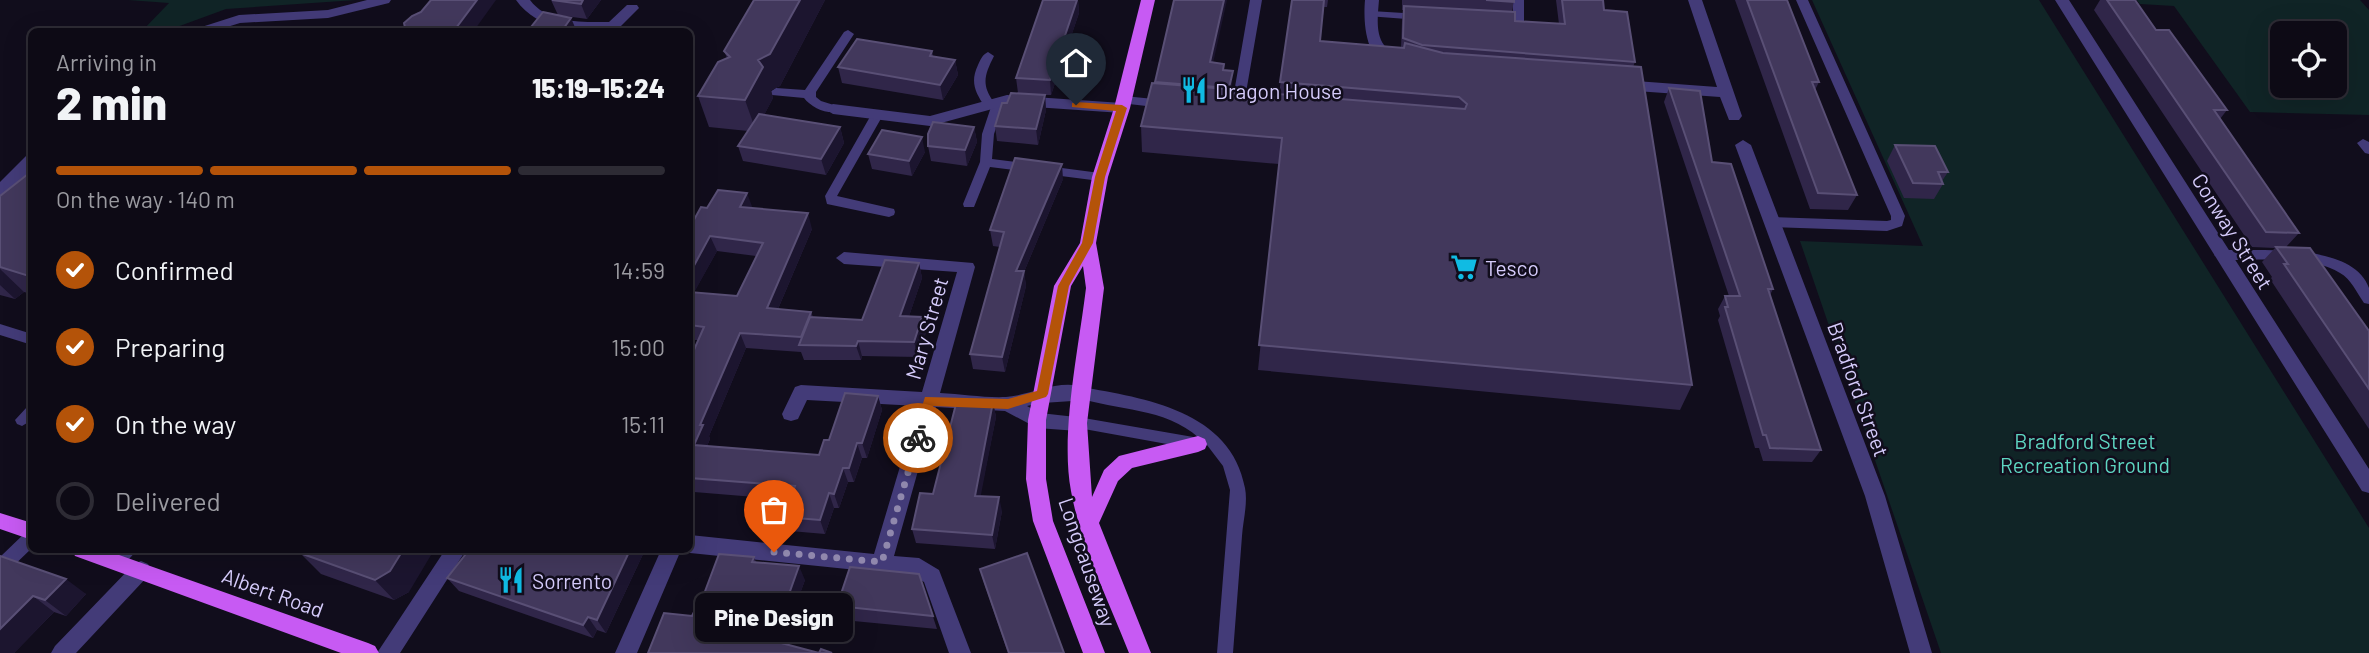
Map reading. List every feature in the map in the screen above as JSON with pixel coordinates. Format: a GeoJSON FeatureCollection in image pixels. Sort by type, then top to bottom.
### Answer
{"type":"FeatureCollection","features":[{"type":"Feature","properties":{"kind":"main road","name":"Longcauseway"},"geometry":{"type":"LineString","coordinates":[[1140,653],[1089,523],[1080,489],[1078,423],[1095,288],[1088,243],[1100,177],[1123,104],[1147,0]]}},
{"type":"Feature","properties":{"kind":"main road","name":"Longcauseway"},"geometry":{"type":"LineString","coordinates":[[1088,243],[1063,286],[1037,420],[1036,479],[1043,521],[1094,653]]}},
{"type":"Feature","properties":{"kind":"main road"},"geometry":{"type":"LineString","coordinates":[[1089,523],[1111,476],[1126,462],[1198,444]]}},
{"type":"Feature","properties":{"kind":"main road"},"geometry":{"type":"LineString","coordinates":[[0,521],[28,533]]}},
{"type":"Feature","properties":{"kind":"main road","name":"Albert Road"},"geometry":{"type":"LineString","coordinates":[[121,555],[141,570],[368,653]]}},
{"type":"Feature","properties":{"kind":"street"},"geometry":{"type":"LineString","coordinates":[[207,28],[239,19],[328,14],[384,0]]}},
{"type":"Feature","properties":{"kind":"street"},"geometry":{"type":"LineString","coordinates":[[523,0],[528,10],[549,19],[603,28]]}},
{"type":"Feature","properties":{"kind":"street"},"geometry":{"type":"LineString","coordinates":[[1695,0],[1734,116]]}},
{"type":"Feature","properties":{"kind":"street","name":"Conway Street"},"geometry":{"type":"LineString","coordinates":[[2062,0],[2369,485]]}},
{"type":"Feature","properties":{"kind":"street"},"geometry":{"type":"LineString","coordinates":[[1371,7],[1372,39],[1379,49],[1388,58],[1413,66]]}},
{"type":"Feature","properties":{"kind":"street"},"geometry":{"type":"LineString","coordinates":[[615,28],[632,8]]}},
{"type":"Feature","properties":{"kind":"street"},"geometry":{"type":"LineString","coordinates":[[1607,84],[1727,93]]}},
{"type":"Feature","properties":{"kind":"street"},"geometry":{"type":"LineString","coordinates":[[833,109],[930,121],[994,103],[1123,104]]}},
{"type":"Feature","properties":{"kind":"street","name":"Bradford Street"},"geometry":{"type":"LineString","coordinates":[[1743,145],[1875,496],[1921,653]]}},
{"type":"Feature","properties":{"kind":"street"},"geometry":{"type":"LineString","coordinates":[[0,192],[28,166]]}},
{"type":"Feature","properties":{"kind":"street","name":"Mary Street"},"geometry":{"type":"LineString","coordinates":[[844,258],[967,267],[882,562]]}},
{"type":"Feature","properties":{"kind":"street"},"geometry":{"type":"LineString","coordinates":[[791,414],[801,392],[1008,404],[1042,394],[1081,393]]}},
{"type":"Feature","properties":{"kind":"street"},"geometry":{"type":"LineString","coordinates":[[1008,404],[1037,420],[1078,423]]}},
{"type":"Feature","properties":{"kind":"street"},"geometry":{"type":"LineString","coordinates":[[693,544],[919,567],[932,576],[960,653]]}},
{"type":"Feature","properties":{"kind":"street"},"geometry":{"type":"LineString","coordinates":[[387,653],[454,553]]}},
{"type":"Feature","properties":{"kind":"street"},"geometry":{"type":"LineString","coordinates":[[626,653],[670,553]]}},
{"type":"Feature","properties":{"kind":"street"},"geometry":{"type":"LineString","coordinates":[[62,653],[141,570]]}},
{"type":"Feature","properties":{"kind":"lane"},"geometry":{"type":"LineString","coordinates":[[1251,111],[1231,110],[1256,0]]}},
{"type":"Feature","properties":{"kind":"lane"},"geometry":{"type":"LineString","coordinates":[[1493,22],[1520,24],[1518,0]]}},
{"type":"Feature","properties":{"kind":"lane"},"geometry":{"type":"LineString","coordinates":[[1773,222],[1887,226],[1896,223],[1898,216],[1802,0]]}},
{"type":"Feature","properties":{"kind":"lane"},"geometry":{"type":"LineString","coordinates":[[1371,7],[1438,19]]}},
{"type":"Feature","properties":{"kind":"lane"},"geometry":{"type":"LineString","coordinates":[[810,94],[848,34]]}},
{"type":"Feature","properties":{"kind":"lane"},"geometry":{"type":"LineString","coordinates":[[969,204],[986,162],[994,103],[977,86],[977,78],[988,56]]}},
{"type":"Feature","properties":{"kind":"lane"},"geometry":{"type":"LineString","coordinates":[[776,92],[810,94]]}},
{"type":"Feature","properties":{"kind":"lane"},"geometry":{"type":"LineString","coordinates":[[810,94],[817,104],[833,109]]}},
{"type":"Feature","properties":{"kind":"lane"},"geometry":{"type":"LineString","coordinates":[[1123,104],[1174,104]]}},
{"type":"Feature","properties":{"kind":"lane"},"geometry":{"type":"LineString","coordinates":[[877,115],[831,196],[832,201],[889,212]]}},
{"type":"Feature","properties":{"kind":"lane"},"geometry":{"type":"LineString","coordinates":[[986,162],[1100,177]]}},
{"type":"Feature","properties":{"kind":"lane"},"geometry":{"type":"LineString","coordinates":[[2221,255],[2308,259],[2332,263],[2352,274],[2369,299]]}},
{"type":"Feature","properties":{"kind":"lane"},"geometry":{"type":"LineString","coordinates":[[0,329],[28,339]]}},
{"type":"Feature","properties":{"kind":"lane"},"geometry":{"type":"LineString","coordinates":[[1081,393],[1149,406],[1184,418],[1203,430],[1231,464],[1238,490],[1224,653]]}},
{"type":"Feature","properties":{"kind":"lane"},"geometry":{"type":"LineString","coordinates":[[1078,423],[1219,448]]}},
{"type":"Feature","properties":{"kind":"lane"},"geometry":{"type":"LineString","coordinates":[[0,568],[28,539]]}},
{"type":"Feature","properties":{"kind":"green space"},"geometry":{"type":"Polygon","coordinates":[[[128,0],[356,0],[226,9],[174,28],[145,28],[169,3],[128,0]]]}},
{"type":"Feature","properties":{"kind":"green space","name":"Bradford Street Recreation Ground"},"geometry":{"type":"Polygon","coordinates":[[[1812,0],[2039,0],[2369,528],[2369,653],[1941,653],[1800,241],[1923,246],[1812,0]]]}},
{"type":"Feature","properties":{"kind":"green space"},"geometry":{"type":"Polygon","coordinates":[[[2137,0],[2360,0],[2369,10],[2369,115],[2250,112],[2174,6],[2140,4],[2137,0]]]}},
{"type":"Feature","properties":{"kind":"building"},"geometry":{"type":"Polygon","coordinates":[[[431,0],[477,0],[456,28],[405,28],[404,23],[421,12],[431,0]]]}},
{"type":"Feature","properties":{"kind":"building"},"geometry":{"type":"Polygon","coordinates":[[[552,0],[583,0],[581,4],[552,0]]]}},
{"type":"Feature","properties":{"kind":"building"},"geometry":{"type":"Polygon","coordinates":[[[754,0],[800,0],[770,54],[758,60],[763,67],[745,100],[698,96],[718,62],[730,57],[724,51],[754,0]]]}},
{"type":"Feature","properties":{"kind":"building"},"geometry":{"type":"Polygon","coordinates":[[[1043,0],[1077,0],[1050,80],[1016,78],[1043,0]]]}},
{"type":"Feature","properties":{"kind":"building"},"geometry":{"type":"Polygon","coordinates":[[[1174,0],[1224,0],[1210,62],[1224,64],[1223,70],[1233,71],[1229,88],[1155,82],[1174,0]]]}},
{"type":"Feature","properties":{"kind":"building","name":"Tesco"},"geometry":{"type":"Polygon","coordinates":[[[1292,0],[1324,0],[1320,41],[1404,48],[1405,43],[1443,53],[1641,67],[1692,385],[1259,345],[1282,138],[1141,126],[1152,83],[1227,89],[1227,93],[1277,97],[1278,94],[1465,109],[1467,104],[1459,97],[1280,82],[1292,0]]]}},
{"type":"Feature","properties":{"kind":"building"},"geometry":{"type":"Polygon","coordinates":[[[1562,0],[1603,0],[1604,10],[1627,12],[1635,62],[1422,45],[1403,38],[1404,6],[1515,12],[1515,21],[1565,24],[1562,0]]]}},
{"type":"Feature","properties":{"kind":"building"},"geometry":{"type":"Polygon","coordinates":[[[1747,0],[1787,0],[1819,82],[1812,82],[1857,195],[1818,193],[1747,0]]]}},
{"type":"Feature","properties":{"kind":"building"},"geometry":{"type":"Polygon","coordinates":[[[2107,0],[2135,0],[2156,30],[2169,30],[2227,110],[2214,110],[2299,233],[2266,232],[2107,0]]]}},
{"type":"Feature","properties":{"kind":"building"},"geometry":{"type":"Polygon","coordinates":[[[543,12],[571,18],[564,28],[530,28],[543,12]]]}},
{"type":"Feature","properties":{"kind":"building"},"geometry":{"type":"Polygon","coordinates":[[[857,39],[932,51],[930,56],[955,60],[940,85],[838,67],[857,39]]]}},
{"type":"Feature","properties":{"kind":"building"},"geometry":{"type":"Polygon","coordinates":[[[1669,88],[1700,91],[1712,162],[1731,164],[1773,289],[1768,289],[1821,450],[1770,448],[1766,435],[1763,435],[1725,307],[1728,307],[1725,296],[1740,296],[1669,88]]]}},
{"type":"Feature","properties":{"kind":"building"},"geometry":{"type":"Polygon","coordinates":[[[1011,93],[1045,95],[1036,129],[995,126],[1002,103],[1007,103],[1011,93]]]}},
{"type":"Feature","properties":{"kind":"building"},"geometry":{"type":"Polygon","coordinates":[[[759,114],[840,127],[821,159],[738,146],[759,114]]]}},
{"type":"Feature","properties":{"kind":"building"},"geometry":{"type":"Polygon","coordinates":[[[933,122],[974,127],[965,150],[928,146],[928,134],[933,122]]]}},
{"type":"Feature","properties":{"kind":"building"},"geometry":{"type":"Polygon","coordinates":[[[882,130],[922,137],[909,161],[868,154],[882,130]]]}},
{"type":"Feature","properties":{"kind":"building"},"geometry":{"type":"Polygon","coordinates":[[[1895,145],[1935,146],[1948,172],[1938,172],[1943,184],[1913,183],[1895,145]]]}},
{"type":"Feature","properties":{"kind":"building"},"geometry":{"type":"Polygon","coordinates":[[[1015,158],[1062,164],[1016,271],[1024,271],[1002,357],[970,354],[1004,232],[990,230],[1015,158]]]}},
{"type":"Feature","properties":{"kind":"building"},"geometry":{"type":"Polygon","coordinates":[[[28,174],[28,276],[0,267],[0,196],[28,174]]]}},
{"type":"Feature","properties":{"kind":"building"},"geometry":{"type":"Polygon","coordinates":[[[718,190],[747,193],[740,207],[808,213],[767,308],[811,312],[801,337],[740,333],[694,445],[819,455],[824,440],[829,440],[845,393],[878,396],[862,443],[857,443],[849,468],[843,468],[834,494],[829,493],[820,520],[784,517],[795,486],[693,478],[693,352],[704,327],[693,325],[693,292],[737,296],[763,243],[710,236],[693,267],[693,222],[701,207],[707,208],[718,190]]]}},
{"type":"Feature","properties":{"kind":"building"},"geometry":{"type":"Polygon","coordinates":[[[2276,247],[2310,248],[2369,331],[2369,389],[2284,264],[2288,264],[2276,247]]]}},
{"type":"Feature","properties":{"kind":"building"},"geometry":{"type":"Polygon","coordinates":[[[885,260],[919,263],[900,316],[922,317],[914,342],[858,341],[856,346],[799,345],[810,317],[862,320],[885,260]]]}},
{"type":"Feature","properties":{"kind":"building"},"geometry":{"type":"Polygon","coordinates":[[[957,400],[993,402],[975,496],[999,497],[992,535],[912,529],[920,493],[933,494],[957,400]]]}},
{"type":"Feature","properties":{"kind":"building"},"geometry":{"type":"Polygon","coordinates":[[[300,553],[401,553],[390,571],[375,580],[300,553]]]}},
{"type":"Feature","properties":{"kind":"building"},"geometry":{"type":"Polygon","coordinates":[[[467,553],[629,553],[597,620],[588,617],[583,625],[447,578],[467,553]]]}},
{"type":"Feature","properties":{"kind":"building"},"geometry":{"type":"Polygon","coordinates":[[[1027,553],[1064,653],[1009,653],[980,569],[1027,553]]]}},
{"type":"Feature","properties":{"kind":"building"},"geometry":{"type":"Polygon","coordinates":[[[719,554],[754,557],[752,562],[799,566],[789,594],[786,594],[783,601],[704,594],[719,554]]]}},
{"type":"Feature","properties":{"kind":"building"},"geometry":{"type":"Polygon","coordinates":[[[0,556],[66,579],[45,600],[33,596],[0,629],[0,556]]]}},
{"type":"Feature","properties":{"kind":"building"},"geometry":{"type":"Polygon","coordinates":[[[850,567],[919,574],[933,616],[837,606],[850,567]]]}},
{"type":"Feature","properties":{"kind":"building"},"geometry":{"type":"Polygon","coordinates":[[[695,610],[772,634],[770,640],[819,653],[648,653],[664,613],[692,616],[695,610]]]}},
{"type":"Feature","properties":{"kind":"way so far"},"geometry":{"type":"LineString","coordinates":[[774,552],[882,562],[918,438]]}},
{"type":"Feature","properties":{"kind":"place","name":"Dragon House"},"geometry":{"type":"Point","coordinates":[1194,90]}},
{"type":"Feature","properties":{"kind":"place","name":"Tesco"},"geometry":{"type":"Point","coordinates":[1464,267]}},
{"type":"Feature","properties":{"kind":"place","name":"Pine Design"},"geometry":{"type":"Point","coordinates":[774,552]}},
{"type":"Feature","properties":{"kind":"place","name":"Sorrento"},"geometry":{"type":"Point","coordinates":[511,580]}},
{"type":"Feature","properties":{"kind":"route"},"geometry":{"type":"LineString","coordinates":[[918,438],[929,401],[1008,404],[1042,394],[1063,286],[1088,243],[1100,177],[1122,108],[1076,105]]}}]}
